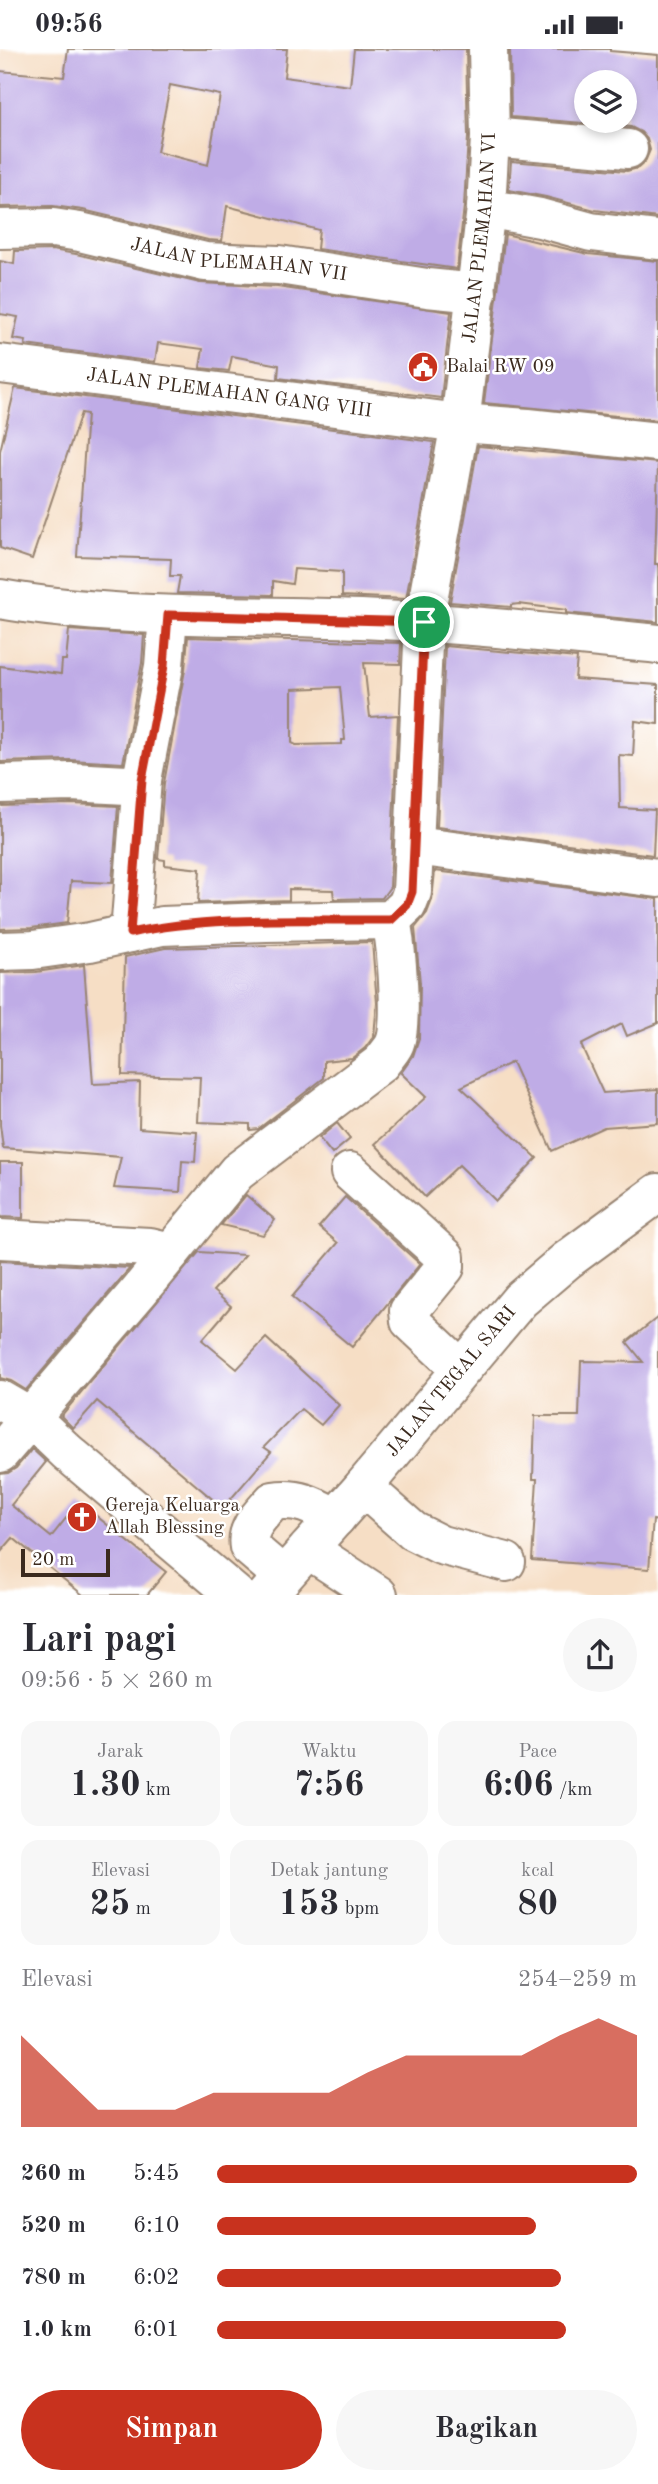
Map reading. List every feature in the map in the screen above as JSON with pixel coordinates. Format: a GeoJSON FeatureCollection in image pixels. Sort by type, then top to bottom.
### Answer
{"type":"FeatureCollection","features":[{"type":"Feature","properties":{"kind":"street","name":"JALAN PLEMAHAN VI"},"geometry":{"type":"LineString","coordinates":[[391,920],[407,905],[412,892],[424,622],[460,423],[477,293],[486,208],[489,137],[488,49]]}},
{"type":"Feature","properties":{"kind":"street"},"geometry":{"type":"LineString","coordinates":[[489,137],[628,149]]}},
{"type":"Feature","properties":{"kind":"street"},"geometry":{"type":"LineString","coordinates":[[486,208],[540,218],[592,232],[658,240]]}},
{"type":"Feature","properties":{"kind":"street","name":"JALAN PLEMAHAN VII"},"geometry":{"type":"LineString","coordinates":[[0,229],[53,228],[205,262],[279,265],[477,293]]}},
{"type":"Feature","properties":{"kind":"street","name":"JALAN PLEMAHAN GANG VIII"},"geometry":{"type":"LineString","coordinates":[[0,364],[460,423],[658,442]]}},
{"type":"Feature","properties":{"kind":"street"},"geometry":{"type":"LineString","coordinates":[[0,599],[106,612],[424,622],[658,644]]}},
{"type":"Feature","properties":{"kind":"street"},"geometry":{"type":"LineString","coordinates":[[130,933],[142,780],[164,666],[168,615]]}},
{"type":"Feature","properties":{"kind":"street"},"geometry":{"type":"LineString","coordinates":[[0,784],[71,782],[127,785],[137,784],[142,780]]}},
{"type":"Feature","properties":{"kind":"street"},"geometry":{"type":"LineString","coordinates":[[415,846],[658,879]]}},
{"type":"Feature","properties":{"kind":"street"},"geometry":{"type":"LineString","coordinates":[[0,951],[33,950],[162,926],[391,920],[396,962],[398,1025],[395,1044],[381,1063],[237,1172],[171,1252],[15,1409],[0,1453]]}},
{"type":"Feature","properties":{"kind":"street"},"geometry":{"type":"LineString","coordinates":[[350,1172],[445,1257],[445,1267],[409,1311],[409,1316],[410,1321],[460,1369]]}},
{"type":"Feature","properties":{"kind":"street","name":"JALAN TEGAL SARI"},"geometry":{"type":"LineString","coordinates":[[286,1574],[520,1300],[567,1259],[658,1193]]}},
{"type":"Feature","properties":{"kind":"street"},"geometry":{"type":"LineString","coordinates":[[0,1239],[150,1247],[171,1252]]}},
{"type":"Feature","properties":{"kind":"street"},"geometry":{"type":"LineString","coordinates":[[15,1409],[236,1595]]}},
{"type":"Feature","properties":{"kind":"street"},"geometry":{"type":"LineString","coordinates":[[363,1487],[413,1531],[440,1545],[506,1562]]}},
{"type":"Feature","properties":{"kind":"street"},"geometry":{"type":"LineString","coordinates":[[336,1518],[302,1500],[274,1501],[250,1528],[247,1539],[249,1546],[286,1574],[378,1595]]}},
{"type":"Feature","properties":{"kind":"building"},"geometry":{"type":"Polygon","coordinates":[[[68,49],[287,49],[284,77],[350,86],[354,49],[466,49],[468,137],[457,269],[317,249],[319,230],[227,206],[222,241],[83,210],[53,206],[0,207],[0,71],[64,77],[68,49]],[[170,85],[157,152],[208,165],[220,95],[170,85]]]}},
{"type":"Feature","properties":{"kind":"building"},"geometry":{"type":"Polygon","coordinates":[[[510,49],[610,49],[658,55],[658,218],[595,210],[509,190],[511,161],[627,171],[638,168],[645,162],[650,150],[647,139],[637,130],[637,70],[574,70],[574,122],[511,117],[510,49]]]}},
{"type":"Feature","properties":{"kind":"building"},"geometry":{"type":"Polygon","coordinates":[[[505,234],[588,254],[658,261],[658,420],[484,403],[505,234]]]}},
{"type":"Feature","properties":{"kind":"building"},"geometry":{"type":"Polygon","coordinates":[[[52,250],[200,283],[277,287],[451,312],[441,398],[278,378],[279,365],[232,356],[229,371],[200,368],[203,349],[158,343],[155,362],[25,345],[26,341],[13,339],[18,317],[0,314],[0,261],[14,264],[15,251],[52,250]]]}},
{"type":"Feature","properties":{"kind":"building"},"geometry":{"type":"Polygon","coordinates":[[[15,388],[434,442],[406,599],[342,596],[342,572],[294,569],[292,584],[273,581],[273,595],[177,593],[180,576],[170,576],[171,559],[77,556],[87,414],[81,413],[32,559],[0,548],[0,451],[15,388]]]}},
{"type":"Feature","properties":{"kind":"building"},"geometry":{"type":"Polygon","coordinates":[[[478,446],[658,463],[655,564],[658,564],[658,622],[566,613],[566,610],[519,604],[511,607],[450,602],[478,446]]]}},
{"type":"Feature","properties":{"kind":"building"},"geometry":{"type":"Polygon","coordinates":[[[69,630],[144,635],[142,663],[123,763],[70,760],[0,762],[0,666],[61,674],[62,660],[66,660],[69,630]]]}},
{"type":"Feature","properties":{"kind":"building"},"geometry":{"type":"Polygon","coordinates":[[[188,637],[401,643],[400,664],[364,663],[370,717],[398,715],[390,887],[382,898],[334,899],[333,890],[289,889],[289,900],[198,903],[200,869],[165,865],[165,860],[158,859],[164,783],[185,670],[188,637]],[[340,687],[292,689],[292,743],[342,744],[342,740],[345,740],[340,687]]]}},
{"type":"Feature","properties":{"kind":"building"},"geometry":{"type":"Polygon","coordinates":[[[445,646],[577,658],[575,679],[658,685],[658,724],[635,721],[633,756],[619,755],[620,808],[655,810],[653,855],[437,827],[445,646]]]}},
{"type":"Feature","properties":{"kind":"building"},"geometry":{"type":"Polygon","coordinates":[[[0,806],[118,806],[112,883],[71,881],[67,923],[0,929],[0,806]]]}},
{"type":"Feature","properties":{"kind":"building"},"geometry":{"type":"Polygon","coordinates":[[[435,871],[658,899],[658,1023],[627,1036],[622,1024],[581,1045],[603,1093],[658,1089],[658,1123],[604,1127],[552,1151],[512,1062],[461,1087],[537,1158],[496,1201],[459,1165],[425,1197],[375,1144],[426,1097],[401,1073],[413,1056],[419,1038],[420,983],[415,928],[427,913],[432,900],[435,871]]]}},
{"type":"Feature","properties":{"kind":"building"},"geometry":{"type":"Polygon","coordinates":[[[372,942],[377,1003],[374,1036],[365,1048],[352,1058],[324,1061],[324,1078],[258,1129],[250,1130],[250,1124],[198,1122],[200,1077],[122,1075],[125,957],[165,948],[372,942]]]}},
{"type":"Feature","properties":{"kind":"building"},"geometry":{"type":"Polygon","coordinates":[[[84,965],[93,1084],[140,1082],[139,1128],[197,1132],[195,1162],[182,1161],[180,1192],[114,1188],[121,1157],[3,1148],[0,1125],[0,973],[36,972],[84,965]]]}},
{"type":"Feature","properties":{"kind":"building"},"geometry":{"type":"Polygon","coordinates":[[[337,1123],[350,1139],[332,1154],[319,1138],[337,1123]]]}},
{"type":"Feature","properties":{"kind":"building"},"geometry":{"type":"Polygon","coordinates":[[[0,1162],[23,1162],[23,1218],[0,1217],[0,1162]]]}},
{"type":"Feature","properties":{"kind":"building"},"geometry":{"type":"Polygon","coordinates":[[[246,1195],[275,1220],[263,1235],[221,1225],[246,1195]]]}},
{"type":"Feature","properties":{"kind":"building"},"geometry":{"type":"Polygon","coordinates":[[[345,1197],[420,1264],[352,1347],[292,1297],[338,1243],[319,1227],[345,1197]]]}},
{"type":"Feature","properties":{"kind":"building"},"geometry":{"type":"Polygon","coordinates":[[[199,1252],[245,1255],[213,1291],[231,1306],[202,1340],[237,1369],[266,1338],[339,1405],[321,1425],[301,1409],[264,1447],[271,1452],[223,1508],[97,1401],[73,1428],[61,1416],[199,1252]]]}},
{"type":"Feature","properties":{"kind":"building"},"geometry":{"type":"Polygon","coordinates":[[[0,1261],[130,1268],[26,1390],[0,1378],[0,1261]]]}},
{"type":"Feature","properties":{"kind":"building"},"geometry":{"type":"Polygon","coordinates":[[[658,1317],[658,1521],[653,1520],[649,1569],[532,1560],[537,1479],[533,1479],[535,1416],[579,1416],[581,1361],[643,1362],[627,1342],[658,1317]]]}},
{"type":"Feature","properties":{"kind":"building","name":"Gereja Keluarga Allah Blessing"},"geometry":{"type":"Polygon","coordinates":[[[32,1449],[46,1462],[11,1505],[51,1537],[79,1502],[166,1572],[147,1595],[83,1595],[13,1538],[0,1553],[0,1474],[16,1468],[32,1449]]]}},
{"type":"Feature","properties":{"kind":"place","name":"Balai RW 09"},"geometry":{"type":"Point","coordinates":[423,367]}},
{"type":"Feature","properties":{"kind":"place","name":"Gereja Keluarga Allah Blessing"},"geometry":{"type":"Point","coordinates":[82,1517]}},
{"type":"Feature","properties":{"kind":"route"},"geometry":{"type":"LineString","coordinates":[[168,615],[424,622],[416,839],[412,892],[407,905],[391,920],[203,923],[162,926],[130,933],[142,780],[164,666],[168,615]]}}]}
